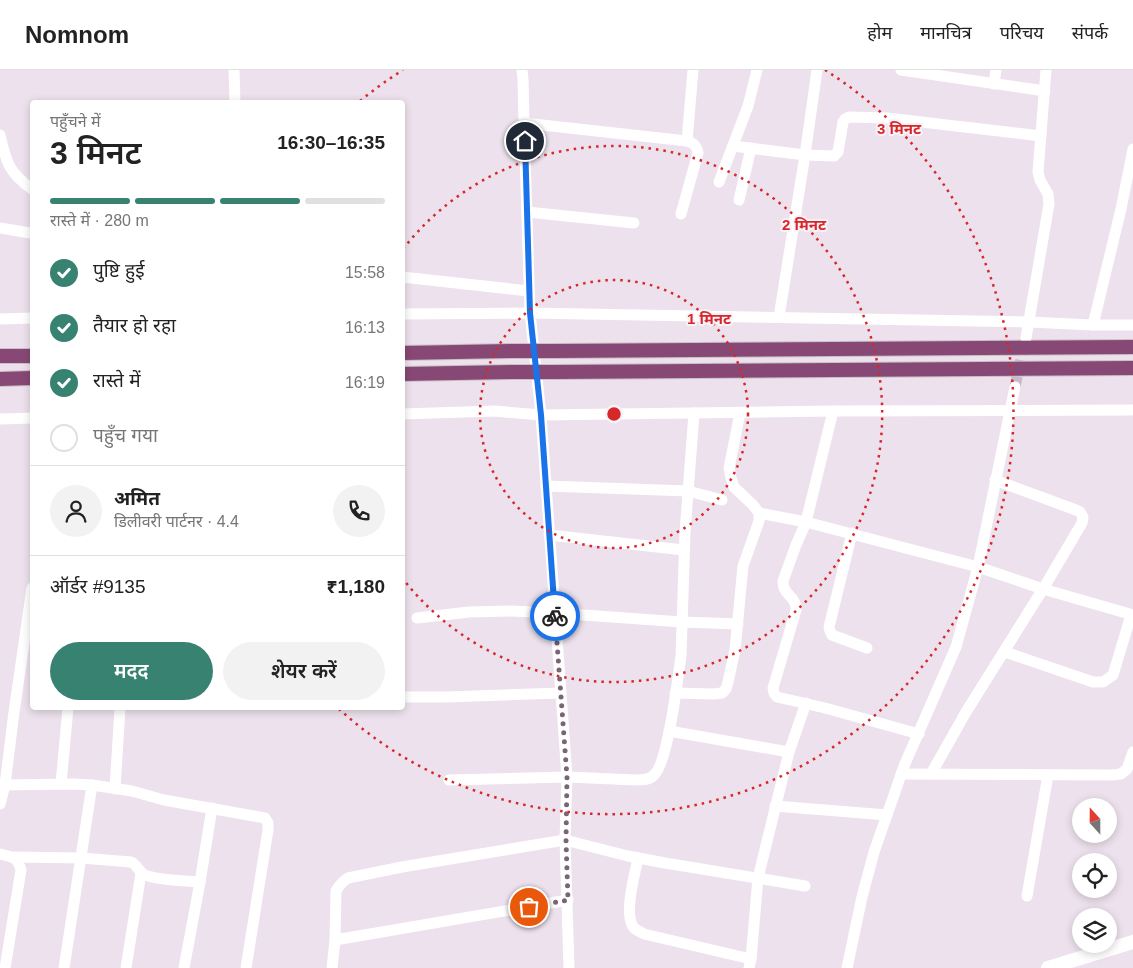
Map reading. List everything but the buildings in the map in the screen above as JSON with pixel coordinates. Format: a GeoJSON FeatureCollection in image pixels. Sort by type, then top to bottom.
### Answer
{"type":"FeatureCollection","features":[{"type":"Feature","properties":{"kind":"highway"},"geometry":{"type":"LineString","coordinates":[[405,353],[1133,348]]}},
{"type":"Feature","properties":{"kind":"highway"},"geometry":{"type":"LineString","coordinates":[[0,356],[30,356]]}},
{"type":"Feature","properties":{"kind":"highway"},"geometry":{"type":"LineString","coordinates":[[405,374],[1133,368]]}},
{"type":"Feature","properties":{"kind":"highway"},"geometry":{"type":"LineString","coordinates":[[0,379],[30,378]]}},
{"type":"Feature","properties":{"kind":"street"},"geometry":{"type":"LineString","coordinates":[[234,70],[235,100]]}},
{"type":"Feature","properties":{"kind":"street"},"geometry":{"type":"LineString","coordinates":[[522,70],[530,313],[541,415],[567,777],[566,840],[569,968]]}},
{"type":"Feature","properties":{"kind":"street"},"geometry":{"type":"LineString","coordinates":[[687,141],[693,70]]}},
{"type":"Feature","properties":{"kind":"street"},"geometry":{"type":"LineString","coordinates":[[719,182],[748,106],[757,70]]}},
{"type":"Feature","properties":{"kind":"street"},"geometry":{"type":"LineString","coordinates":[[779,318],[817,70]]}},
{"type":"Feature","properties":{"kind":"street"},"geometry":{"type":"LineString","coordinates":[[901,70],[1045,91]]}},
{"type":"Feature","properties":{"kind":"street"},"geometry":{"type":"LineString","coordinates":[[994,84],[996,70]]}},
{"type":"Feature","properties":{"kind":"street"},"geometry":{"type":"LineString","coordinates":[[1026,338],[1049,204],[1048,194],[1038,172],[1046,70]]}},
{"type":"Feature","properties":{"kind":"street"},"geometry":{"type":"LineString","coordinates":[[733,146],[805,155],[834,156],[838,152],[843,122],[849,117],[887,118],[1040,136]]}},
{"type":"Feature","properties":{"kind":"street"},"geometry":{"type":"LineString","coordinates":[[524,123],[692,142],[697,148],[697,162],[681,214]]}},
{"type":"Feature","properties":{"kind":"street"},"geometry":{"type":"LineString","coordinates":[[0,135],[6,158],[12,171],[30,188]]}},
{"type":"Feature","properties":{"kind":"street"},"geometry":{"type":"LineString","coordinates":[[739,200],[751,148]]}},
{"type":"Feature","properties":{"kind":"street"},"geometry":{"type":"LineString","coordinates":[[1093,325],[1121,209],[1133,149]]}},
{"type":"Feature","properties":{"kind":"street"},"geometry":{"type":"LineString","coordinates":[[527,212],[634,223]]}},
{"type":"Feature","properties":{"kind":"street"},"geometry":{"type":"LineString","coordinates":[[0,228],[30,233]]}},
{"type":"Feature","properties":{"kind":"street"},"geometry":{"type":"LineString","coordinates":[[405,276],[529,291]]}},
{"type":"Feature","properties":{"kind":"street"},"geometry":{"type":"LineString","coordinates":[[405,314],[530,313],[1133,325]]}},
{"type":"Feature","properties":{"kind":"street"},"geometry":{"type":"LineString","coordinates":[[0,318],[30,318]]}},
{"type":"Feature","properties":{"kind":"street"},"geometry":{"type":"LineString","coordinates":[[847,968],[862,897],[886,815],[901,774],[956,647],[978,567],[1015,387]]}},
{"type":"Feature","properties":{"kind":"street"},"geometry":{"type":"LineString","coordinates":[[405,414],[494,411],[541,415],[833,411],[1133,410]]}},
{"type":"Feature","properties":{"kind":"street"},"geometry":{"type":"LineString","coordinates":[[833,411],[806,522],[783,581],[782,587],[794,600],[796,610],[773,688],[774,693],[776,697],[918,734]]}},
{"type":"Feature","properties":{"kind":"street"},"geometry":{"type":"LineString","coordinates":[[448,780],[567,777],[645,780],[654,776],[660,765],[669,731],[680,656],[684,550],[694,413]]}},
{"type":"Feature","properties":{"kind":"street"},"geometry":{"type":"LineString","coordinates":[[675,694],[713,694],[722,693],[726,689],[735,650],[743,566],[759,521],[759,513],[734,487],[730,478],[729,468],[740,413]]}},
{"type":"Feature","properties":{"kind":"street"},"geometry":{"type":"LineString","coordinates":[[0,419],[30,418]]}},
{"type":"Feature","properties":{"kind":"street"},"geometry":{"type":"LineString","coordinates":[[931,774],[966,712],[1044,589],[1082,523],[1083,517],[1076,510],[995,480]]}},
{"type":"Feature","properties":{"kind":"street"},"geometry":{"type":"LineString","coordinates":[[546,486],[688,490],[722,500]]}},
{"type":"Feature","properties":{"kind":"street"},"geometry":{"type":"LineString","coordinates":[[759,513],[852,533],[978,567],[1132,615],[1113,675],[1103,682],[1093,682],[1005,652]]}},
{"type":"Feature","properties":{"kind":"street"},"geometry":{"type":"LineString","coordinates":[[852,533],[829,627],[832,635],[867,648]]}},
{"type":"Feature","properties":{"kind":"street"},"geometry":{"type":"LineString","coordinates":[[549,536],[684,550]]}},
{"type":"Feature","properties":{"kind":"street"},"geometry":{"type":"LineString","coordinates":[[0,804],[30,602]]}},
{"type":"Feature","properties":{"kind":"street"},"geometry":{"type":"LineString","coordinates":[[417,618],[493,611],[738,624]]}},
{"type":"Feature","properties":{"kind":"street"},"geometry":{"type":"LineString","coordinates":[[405,697],[561,693]]}},
{"type":"Feature","properties":{"kind":"street"},"geometry":{"type":"LineString","coordinates":[[638,858],[629,917],[634,928],[644,934],[750,964],[758,878],[789,752],[806,704]]}},
{"type":"Feature","properties":{"kind":"street"},"geometry":{"type":"LineString","coordinates":[[61,784],[68,710]]}},
{"type":"Feature","properties":{"kind":"street"},"geometry":{"type":"LineString","coordinates":[[114,789],[120,710]]}},
{"type":"Feature","properties":{"kind":"street"},"geometry":{"type":"LineString","coordinates":[[669,731],[789,752]]}},
{"type":"Feature","properties":{"kind":"street"},"geometry":{"type":"LineString","coordinates":[[901,774],[1121,774],[1127,769],[1133,752]]}},
{"type":"Feature","properties":{"kind":"street"},"geometry":{"type":"LineString","coordinates":[[1027,896],[1048,775]]}},
{"type":"Feature","properties":{"kind":"street"},"geometry":{"type":"LineString","coordinates":[[3,785],[61,784],[92,786],[265,818],[268,823],[267,838],[246,968]]}},
{"type":"Feature","properties":{"kind":"street"},"geometry":{"type":"LineString","coordinates":[[64,968],[92,786]]}},
{"type":"Feature","properties":{"kind":"street"},"geometry":{"type":"LineString","coordinates":[[775,806],[886,815]]}},
{"type":"Feature","properties":{"kind":"street"},"geometry":{"type":"LineString","coordinates":[[184,968],[212,808]]}},
{"type":"Feature","properties":{"kind":"street"},"geometry":{"type":"LineString","coordinates":[[332,968],[335,940],[336,891],[338,886],[348,878],[402,867],[566,840],[638,858],[805,886]]}},
{"type":"Feature","properties":{"kind":"street"},"geometry":{"type":"LineString","coordinates":[[0,854],[14,857],[81,858],[135,864],[140,873],[126,968]]}},
{"type":"Feature","properties":{"kind":"street"},"geometry":{"type":"LineString","coordinates":[[5,968],[21,870],[19,863],[14,857]]}},
{"type":"Feature","properties":{"kind":"street"},"geometry":{"type":"LineString","coordinates":[[140,873],[150,877],[200,882]]}},
{"type":"Feature","properties":{"kind":"street"},"geometry":{"type":"LineString","coordinates":[[335,940],[568,900]]}},
{"type":"Feature","properties":{"kind":"street"},"geometry":{"type":"LineString","coordinates":[[1048,968],[1133,942]]}},
{"type":"Feature","properties":{"kind":"tunnel"},"geometry":{"type":"LineString","coordinates":[[1015,387],[1025,340]]}},
{"type":"Feature","properties":{"kind":"way so far"},"geometry":{"type":"LineString","coordinates":[[529,907],[568,900],[566,840],[567,777],[555,616]]}},
{"type":"Feature","properties":{"kind":"route"},"geometry":{"type":"LineString","coordinates":[[525,141],[530,313],[541,415],[555,616]]}}]}
